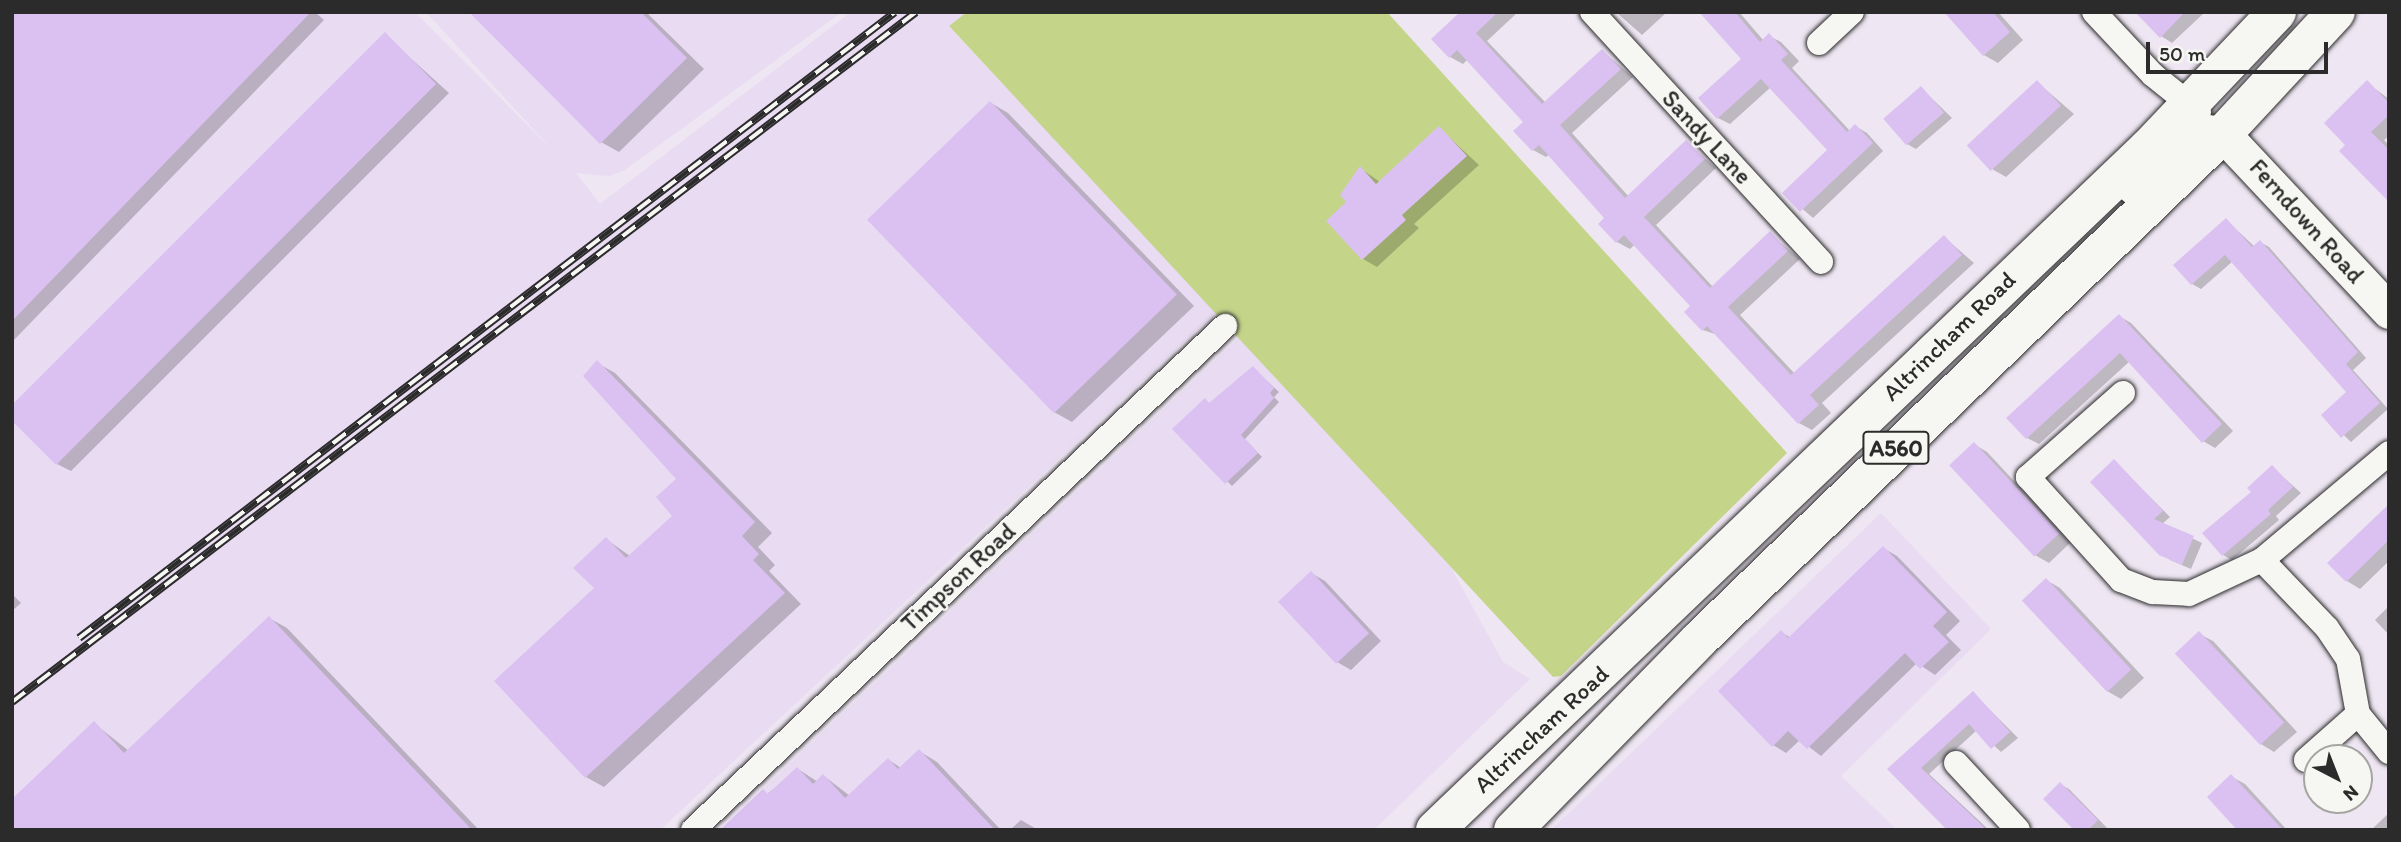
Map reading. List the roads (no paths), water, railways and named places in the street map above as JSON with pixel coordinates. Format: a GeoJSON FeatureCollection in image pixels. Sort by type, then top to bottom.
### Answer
{"type":"FeatureCollection","features":[{"type":"Feature","properties":{"kind":"highway","name":"Altrincham Road"},"geometry":{"type":"LineString","coordinates":[[1435,830],[2191,105],[2277,12]]}},
{"type":"Feature","properties":{"kind":"highway","name":"Altrincham Road"},"geometry":{"type":"LineString","coordinates":[[1513,830],[1730,610],[2223,134],[2336,12]]}},
{"type":"Feature","properties":{"kind":"main road"},"geometry":{"type":"LineString","coordinates":[[2052,238],[2114,206],[2194,130],[2223,134]]}},
{"type":"Feature","properties":{"kind":"main road","name":"Ferndown Road"},"geometry":{"type":"LineString","coordinates":[[2223,134],[2389,311]]}},
{"type":"Feature","properties":{"kind":"street","name":"Sandy Lane"},"geometry":{"type":"LineString","coordinates":[[1592,12],[1821,262]]}},
{"type":"Feature","properties":{"kind":"street"},"geometry":{"type":"LineString","coordinates":[[1819,43],[1852,12]]}},
{"type":"Feature","properties":{"kind":"street"},"geometry":{"type":"LineString","coordinates":[[2094,12],[2153,75],[2223,134]]}},
{"type":"Feature","properties":{"kind":"street","name":"Timpson Road"},"geometry":{"type":"LineString","coordinates":[[693,830],[1225,326]]}},
{"type":"Feature","properties":{"kind":"street"},"geometry":{"type":"LineString","coordinates":[[2123,393],[2028,477],[2121,580],[2153,592],[2189,594],[2262,560],[2389,453]]}},
{"type":"Feature","properties":{"kind":"street"},"geometry":{"type":"LineString","coordinates":[[2262,560],[2326,628],[2348,659],[2358,715],[2389,752]]}},
{"type":"Feature","properties":{"kind":"street"},"geometry":{"type":"LineString","coordinates":[[2324,744],[2358,715]]}},
{"type":"Feature","properties":{"kind":"street"},"geometry":{"type":"LineString","coordinates":[[1956,763],[2018,830]]}},
{"type":"Feature","properties":{"kind":"railway"},"geometry":{"type":"LineString","coordinates":[[79,638],[895,12]]}},
{"type":"Feature","properties":{"kind":"railway"},"geometry":{"type":"LineString","coordinates":[[12,702],[916,12]]}}]}
